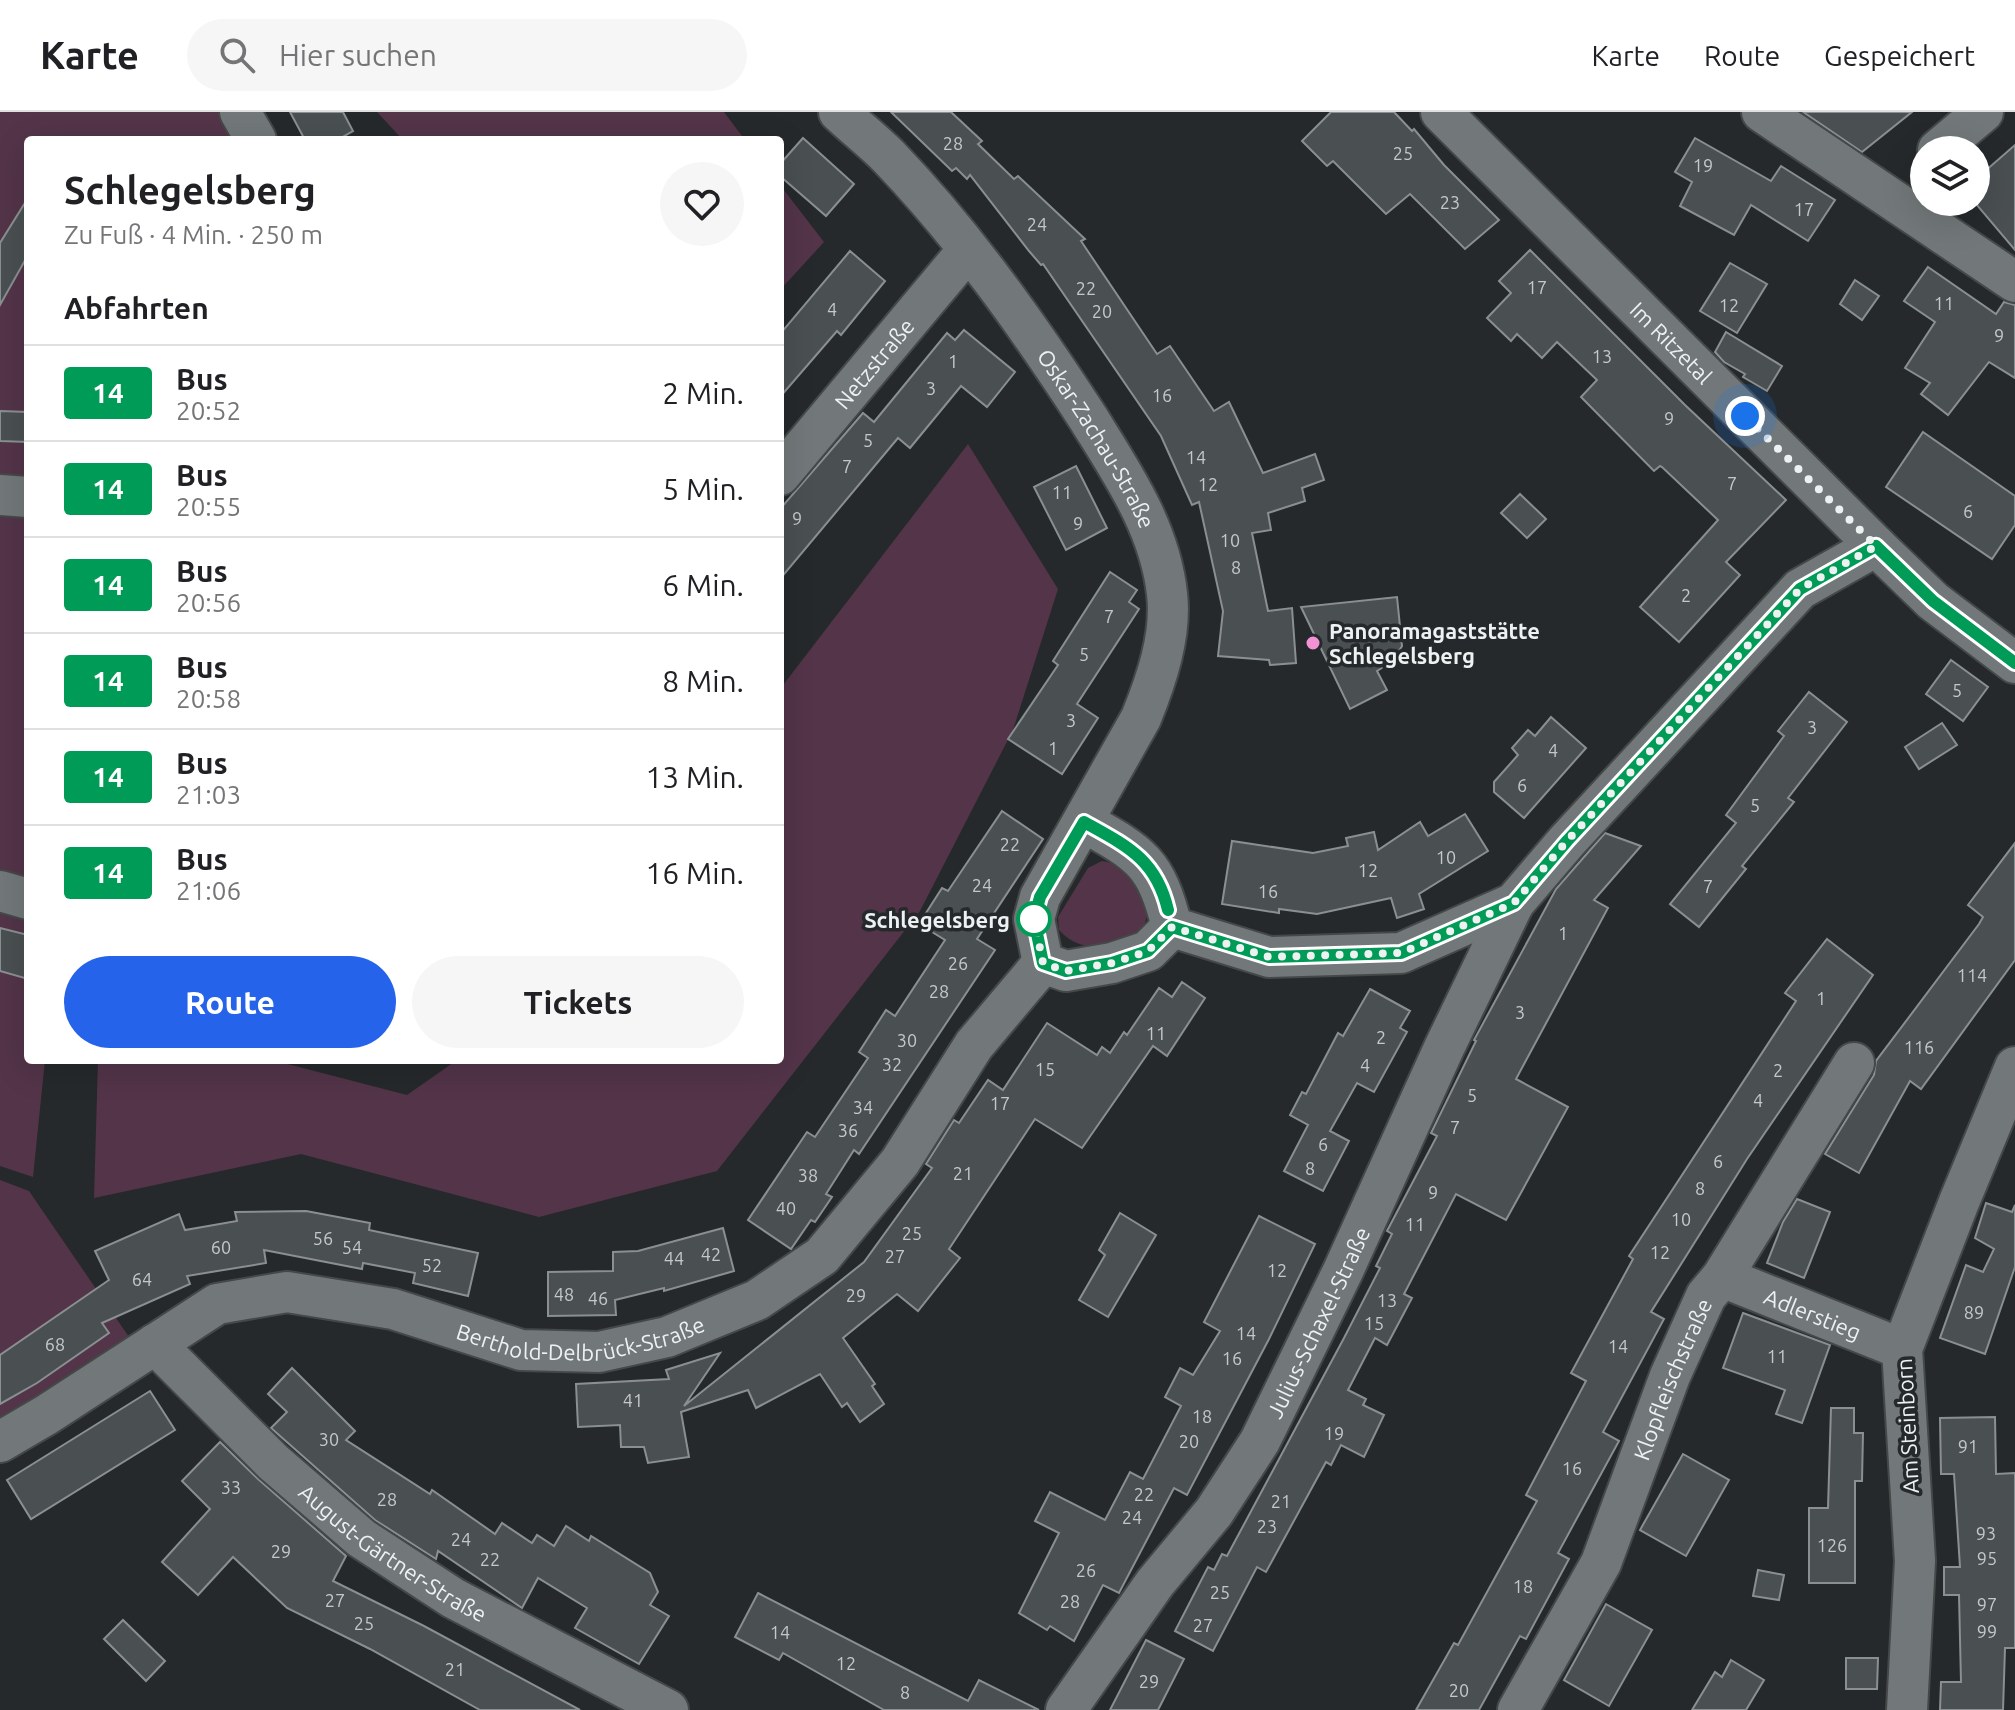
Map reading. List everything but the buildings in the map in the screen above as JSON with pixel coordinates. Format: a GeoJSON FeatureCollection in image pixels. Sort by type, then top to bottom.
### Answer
{"type":"FeatureCollection","features":[{"type":"Feature","properties":{"kind":"street"},"geometry":{"type":"LineString","coordinates":[[240,112],[254,136]]}},
{"type":"Feature","properties":{"kind":"street","name":"Oskar-Zachau-Straße"},"geometry":{"type":"LineString","coordinates":[[839,112],[888,156],[968,250],[1051,361],[1130,486],[1160,553],[1168,597],[1165,634],[1153,689],[1141,718],[1084,822]]}},
{"type":"Feature","properties":{"kind":"street","name":"Im Ritzetal"},"geometry":{"type":"LineString","coordinates":[[1441,112],[1933,601],[2015,663]]}},
{"type":"Feature","properties":{"kind":"street"},"geometry":{"type":"LineString","coordinates":[[1762,112],[2015,282]]}},
{"type":"Feature","properties":{"kind":"street"},"geometry":{"type":"LineString","coordinates":[[1955,136],[1983,112]]}},
{"type":"Feature","properties":{"kind":"street"},"geometry":{"type":"LineString","coordinates":[[1887,194],[1910,174]]}},
{"type":"Feature","properties":{"kind":"street","name":"Netzstraße"},"geometry":{"type":"LineString","coordinates":[[784,470],[968,250]]}},
{"type":"Feature","properties":{"kind":"street"},"geometry":{"type":"LineString","coordinates":[[0,495],[24,497]]}},
{"type":"Feature","properties":{"kind":"street"},"geometry":{"type":"LineString","coordinates":[[1172,927],[1269,957],[1401,953],[1514,903],[1567,841],[1800,589],[1876,546]]}},
{"type":"Feature","properties":{"kind":"street"},"geometry":{"type":"LineString","coordinates":[[1084,822],[1144,860],[1163,892],[1172,927],[1148,951],[1112,963],[1066,971],[1043,963],[1034,919],[1040,897],[1084,822]]}},
{"type":"Feature","properties":{"kind":"street"},"geometry":{"type":"LineString","coordinates":[[0,891],[24,898]]}},
{"type":"Feature","properties":{"kind":"street","name":"Julius-Schaxel-Straße"},"geometry":{"type":"LineString","coordinates":[[1066,1710],[1155,1583],[1214,1512],[1260,1441],[1343,1271],[1514,903]]}},
{"type":"Feature","properties":{"kind":"street","name":"Berthold-Delbrück-Straße"},"geometry":{"type":"LineString","coordinates":[[0,1442],[217,1304],[287,1292],[393,1309],[521,1350],[599,1352],[667,1337],[757,1300],[822,1256],[900,1162],[974,1045],[1043,963]]}},
{"type":"Feature","properties":{"kind":"street","name":"Klopfleischstraße"},"geometry":{"type":"LineString","coordinates":[[1518,1710],[1601,1563],[1670,1376],[1706,1296],[1722,1277],[1854,1063]]}},
{"type":"Feature","properties":{"kind":"street","name":"Am Steinborn"},"geometry":{"type":"LineString","coordinates":[[1907,1710],[1915,1561],[1887,1343],[1959,1202],[2015,1067]]}},
{"type":"Feature","properties":{"kind":"street","name":"Adlerstieg"},"geometry":{"type":"LineString","coordinates":[[1722,1277],[1887,1343]]}},
{"type":"Feature","properties":{"kind":"street","name":"August-Gärtner-Straße"},"geometry":{"type":"LineString","coordinates":[[155,1344],[273,1462],[361,1538],[453,1598],[668,1710]]}},
{"type":"Feature","properties":{"kind":"shaded area"},"geometry":{"type":"Polygon","coordinates":[[[0,112],[222,112],[238,136],[24,136],[24,480],[0,480],[0,112]]]}},
{"type":"Feature","properties":{"kind":"shaded area"},"geometry":{"type":"Polygon","coordinates":[[[377,112],[724,112],[742,136],[399,136],[377,112]]]}},
{"type":"Feature","properties":{"kind":"shaded area"},"geometry":{"type":"Polygon","coordinates":[[[784,190],[824,242],[784,286],[784,190]]]}},
{"type":"Feature","properties":{"kind":"shaded area"},"geometry":{"type":"Polygon","coordinates":[[[968,444],[1058,589],[1013,730],[920,911],[717,1171],[539,1217],[301,1154],[94,1198],[98,1064],[287,1064],[407,1095],[451,1064],[784,1064],[784,684],[968,444]]]}},
{"type":"Feature","properties":{"kind":"shaded area"},"geometry":{"type":"Polygon","coordinates":[[[0,511],[24,511],[24,879],[0,872],[0,511]]]}},
{"type":"Feature","properties":{"kind":"shaded area"},"geometry":{"type":"Polygon","coordinates":[[[1102,861],[1117,866],[1143,890],[1149,909],[1140,940],[1087,946],[1068,938],[1059,930],[1058,917],[1088,868],[1102,861]]]}},
{"type":"Feature","properties":{"kind":"shaded area"},"geometry":{"type":"Polygon","coordinates":[[[0,906],[24,912],[24,1064],[45,1064],[33,1177],[0,1166],[0,906]]]}},
{"type":"Feature","properties":{"kind":"shaded area"},"geometry":{"type":"Polygon","coordinates":[[[0,1180],[29,1191],[129,1337],[0,1423],[0,1180]]]}},
{"type":"Feature","properties":{"kind":"bus line","name":"14"},"geometry":{"type":"LineString","coordinates":[[1168,910],[1163,892],[1144,860],[1084,822],[1040,897],[1034,919],[1043,963],[1066,971],[1112,963],[1148,951],[1172,927],[1196,937],[1269,957],[1401,953],[1514,903],[1567,841],[1800,589],[1876,546],[1933,601],[2015,663]]}},
{"type":"Feature","properties":{"kind":"place","name":"Panoramagaststätte Schlegelsberg"},"geometry":{"type":"Point","coordinates":[1313,643]}},
{"type":"Feature","properties":{"kind":"place","name":"Schlegelsberg"},"geometry":{"type":"Point","coordinates":[1034,919]}},
{"type":"Feature","properties":{"kind":"route"},"geometry":{"type":"LineString","coordinates":[[1034,919],[1043,963],[1066,971],[1112,963],[1148,951],[1172,927],[1196,937],[1269,957],[1401,953],[1514,903],[1567,841],[1800,589],[1876,546],[1745,416]]}}]}
